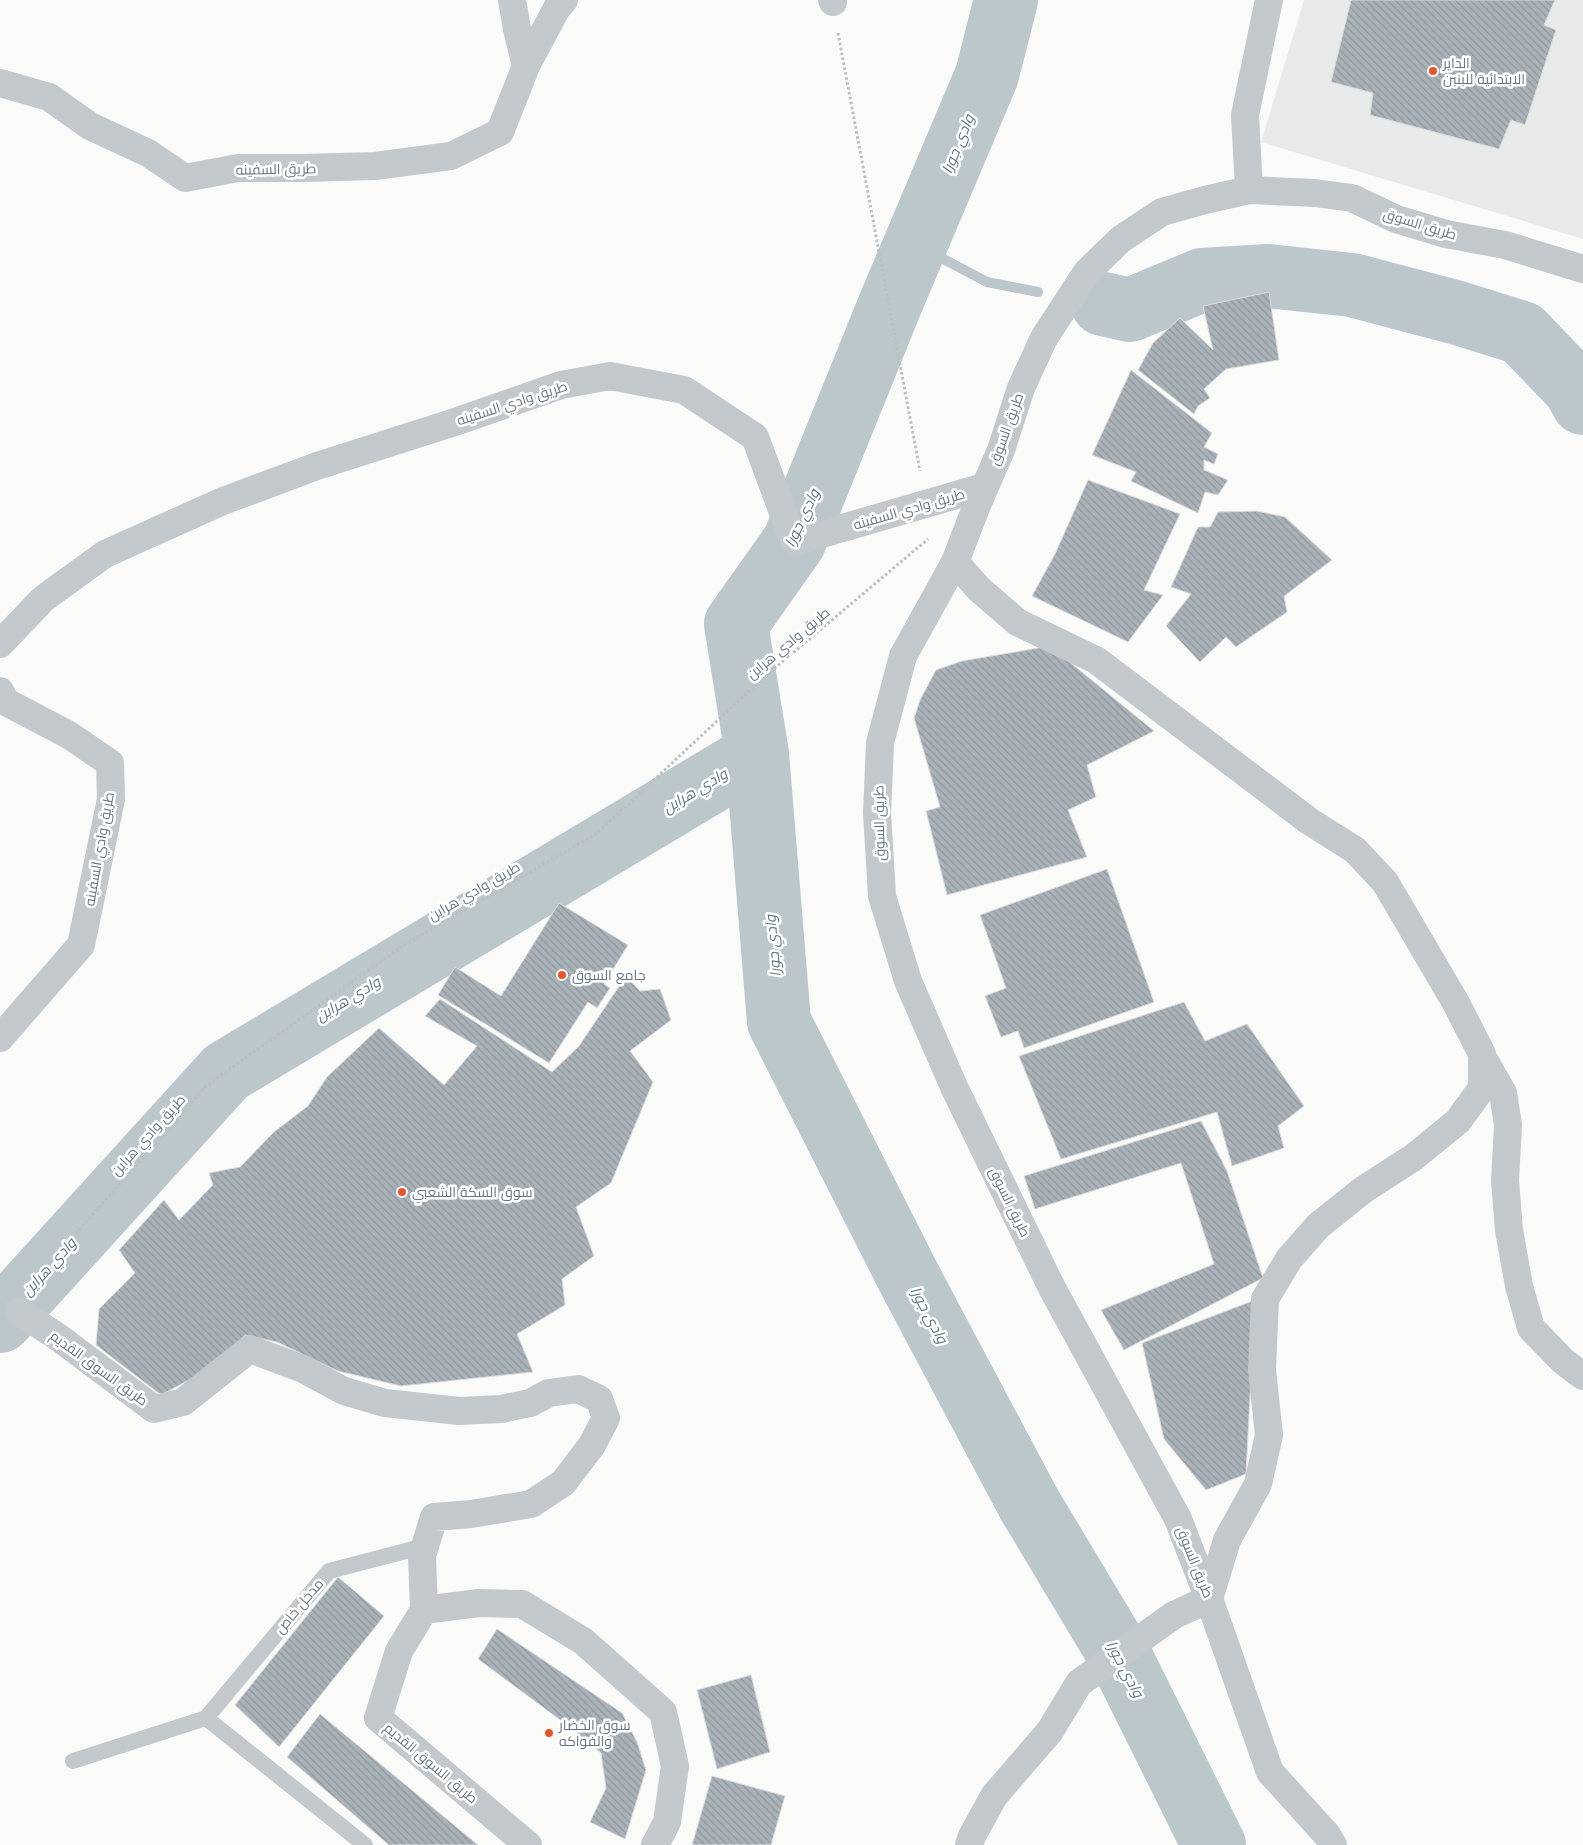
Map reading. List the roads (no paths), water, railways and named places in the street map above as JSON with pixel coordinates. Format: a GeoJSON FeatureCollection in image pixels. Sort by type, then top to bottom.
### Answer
{"type":"FeatureCollection","features":[{"type":"Feature","properties":{"kind":"street"},"geometry":{"type":"LineString","coordinates":[[512,0],[526,66]]}},
{"type":"Feature","properties":{"kind":"street","name":"طريق السفينه"},"geometry":{"type":"LineString","coordinates":[[0,83],[49,97],[90,126],[148,154],[185,178],[238,168],[375,166],[451,156],[500,132],[526,66],[557,8],[564,0]]}},
{"type":"Feature","properties":{"kind":"street"},"geometry":{"type":"LineString","coordinates":[[1249,190],[1245,115],[1269,0]]}},
{"type":"Feature","properties":{"kind":"street","name":"طريق السوق"},"geometry":{"type":"LineString","coordinates":[[1333,1845],[1327,1834],[1270,1772],[1209,1598],[1178,1519],[1052,1288],[955,1089],[908,981],[882,896],[877,813],[880,743],[904,656],[956,562],[984,487],[1001,450],[1021,388],[1044,338],[1087,272],[1121,240],[1162,212],[1249,190],[1315,192],[1352,198],[1396,220],[1446,234],[1505,245],[1583,269]]}},
{"type":"Feature","properties":{"kind":"street","name":"طريق وادي السفينه"},"geometry":{"type":"LineString","coordinates":[[0,644],[43,599],[105,554],[223,501],[317,466],[455,422],[561,385],[610,376],[684,390],[755,437],[794,542],[984,487]]}},
{"type":"Feature","properties":{"kind":"street"},"geometry":{"type":"LineString","coordinates":[[956,562],[979,589],[1017,622],[1096,660],[1309,821],[1354,850],[1385,882],[1456,1003],[1503,1092],[1508,1125],[1505,1181],[1509,1230],[1519,1286],[1531,1328],[1563,1362],[1583,1376]]}},
{"type":"Feature","properties":{"kind":"street","name":"طريق وادي السفينه"},"geometry":{"type":"LineString","coordinates":[[0,691],[6,702],[69,735],[110,763],[111,799],[81,945],[0,1038]]}},
{"type":"Feature","properties":{"kind":"street"},"geometry":{"type":"LineString","coordinates":[[969,1845],[994,1796],[1050,1731],[1080,1683],[1174,1615],[1209,1598],[1226,1540],[1258,1484],[1269,1435],[1262,1370],[1265,1299],[1289,1259],[1318,1226],[1364,1190],[1414,1157],[1458,1120],[1482,1088],[1482,1054]]}},
{"type":"Feature","properties":{"kind":"street","name":"طريق السوق القديم"},"geometry":{"type":"LineString","coordinates":[[18,1311],[58,1337],[154,1409],[183,1402],[250,1349],[303,1369],[344,1391],[386,1403],[459,1411],[501,1410],[530,1403],[549,1392],[578,1389],[599,1399],[606,1418],[592,1445],[563,1482],[531,1504],[471,1514],[434,1517],[422,1556],[424,1610],[399,1651],[378,1718],[528,1845]]}},
{"type":"Feature","properties":{"kind":"street"},"geometry":{"type":"LineString","coordinates":[[424,1610],[479,1603],[522,1604],[583,1641],[663,1712],[675,1766],[667,1822],[655,1845]]}},
{"type":"Feature","properties":{"kind":"lane","name":"مدخل خاص"},"geometry":{"type":"LineString","coordinates":[[206,1718],[329,1571],[425,1546]]}},
{"type":"Feature","properties":{"kind":"lane"},"geometry":{"type":"LineString","coordinates":[[73,1761],[206,1718],[365,1845]]}},
{"type":"Feature","properties":{"kind":"waterway","name":"وادي جورا"},"geometry":{"type":"LineString","coordinates":[[1006,0],[987,75],[889,307],[794,542],[736,624],[757,754],[779,1022],[911,1282],[1029,1504],[1119,1654],[1214,1845]]}},
{"type":"Feature","properties":{"kind":"waterway"},"geometry":{"type":"LineString","coordinates":[[915,244],[987,282],[1038,292]]}},
{"type":"Feature","properties":{"kind":"waterway"},"geometry":{"type":"LineString","coordinates":[[1103,304],[1130,310],[1202,280],[1268,276],[1352,285],[1458,313],[1522,333],[1575,388],[1583,403]]}},
{"type":"Feature","properties":{"kind":"waterway","name":"وادي هراين"},"geometry":{"type":"LineString","coordinates":[[0,1321],[226,1072],[757,754]]}},
{"type":"Feature","properties":{"kind":"place","name":"الداير الابتدائية للبنبن"},"geometry":{"type":"Point","coordinates":[1433,71]}},
{"type":"Feature","properties":{"kind":"place","name":"جامع السوق"},"geometry":{"type":"Point","coordinates":[562,975]}},
{"type":"Feature","properties":{"kind":"place","name":"سوق السكة الشعبي"},"geometry":{"type":"Point","coordinates":[402,1192]}},
{"type":"Feature","properties":{"kind":"place","name":"سوق الخضار والفواكه"},"geometry":{"type":"Point","coordinates":[549,1733]}}]}
